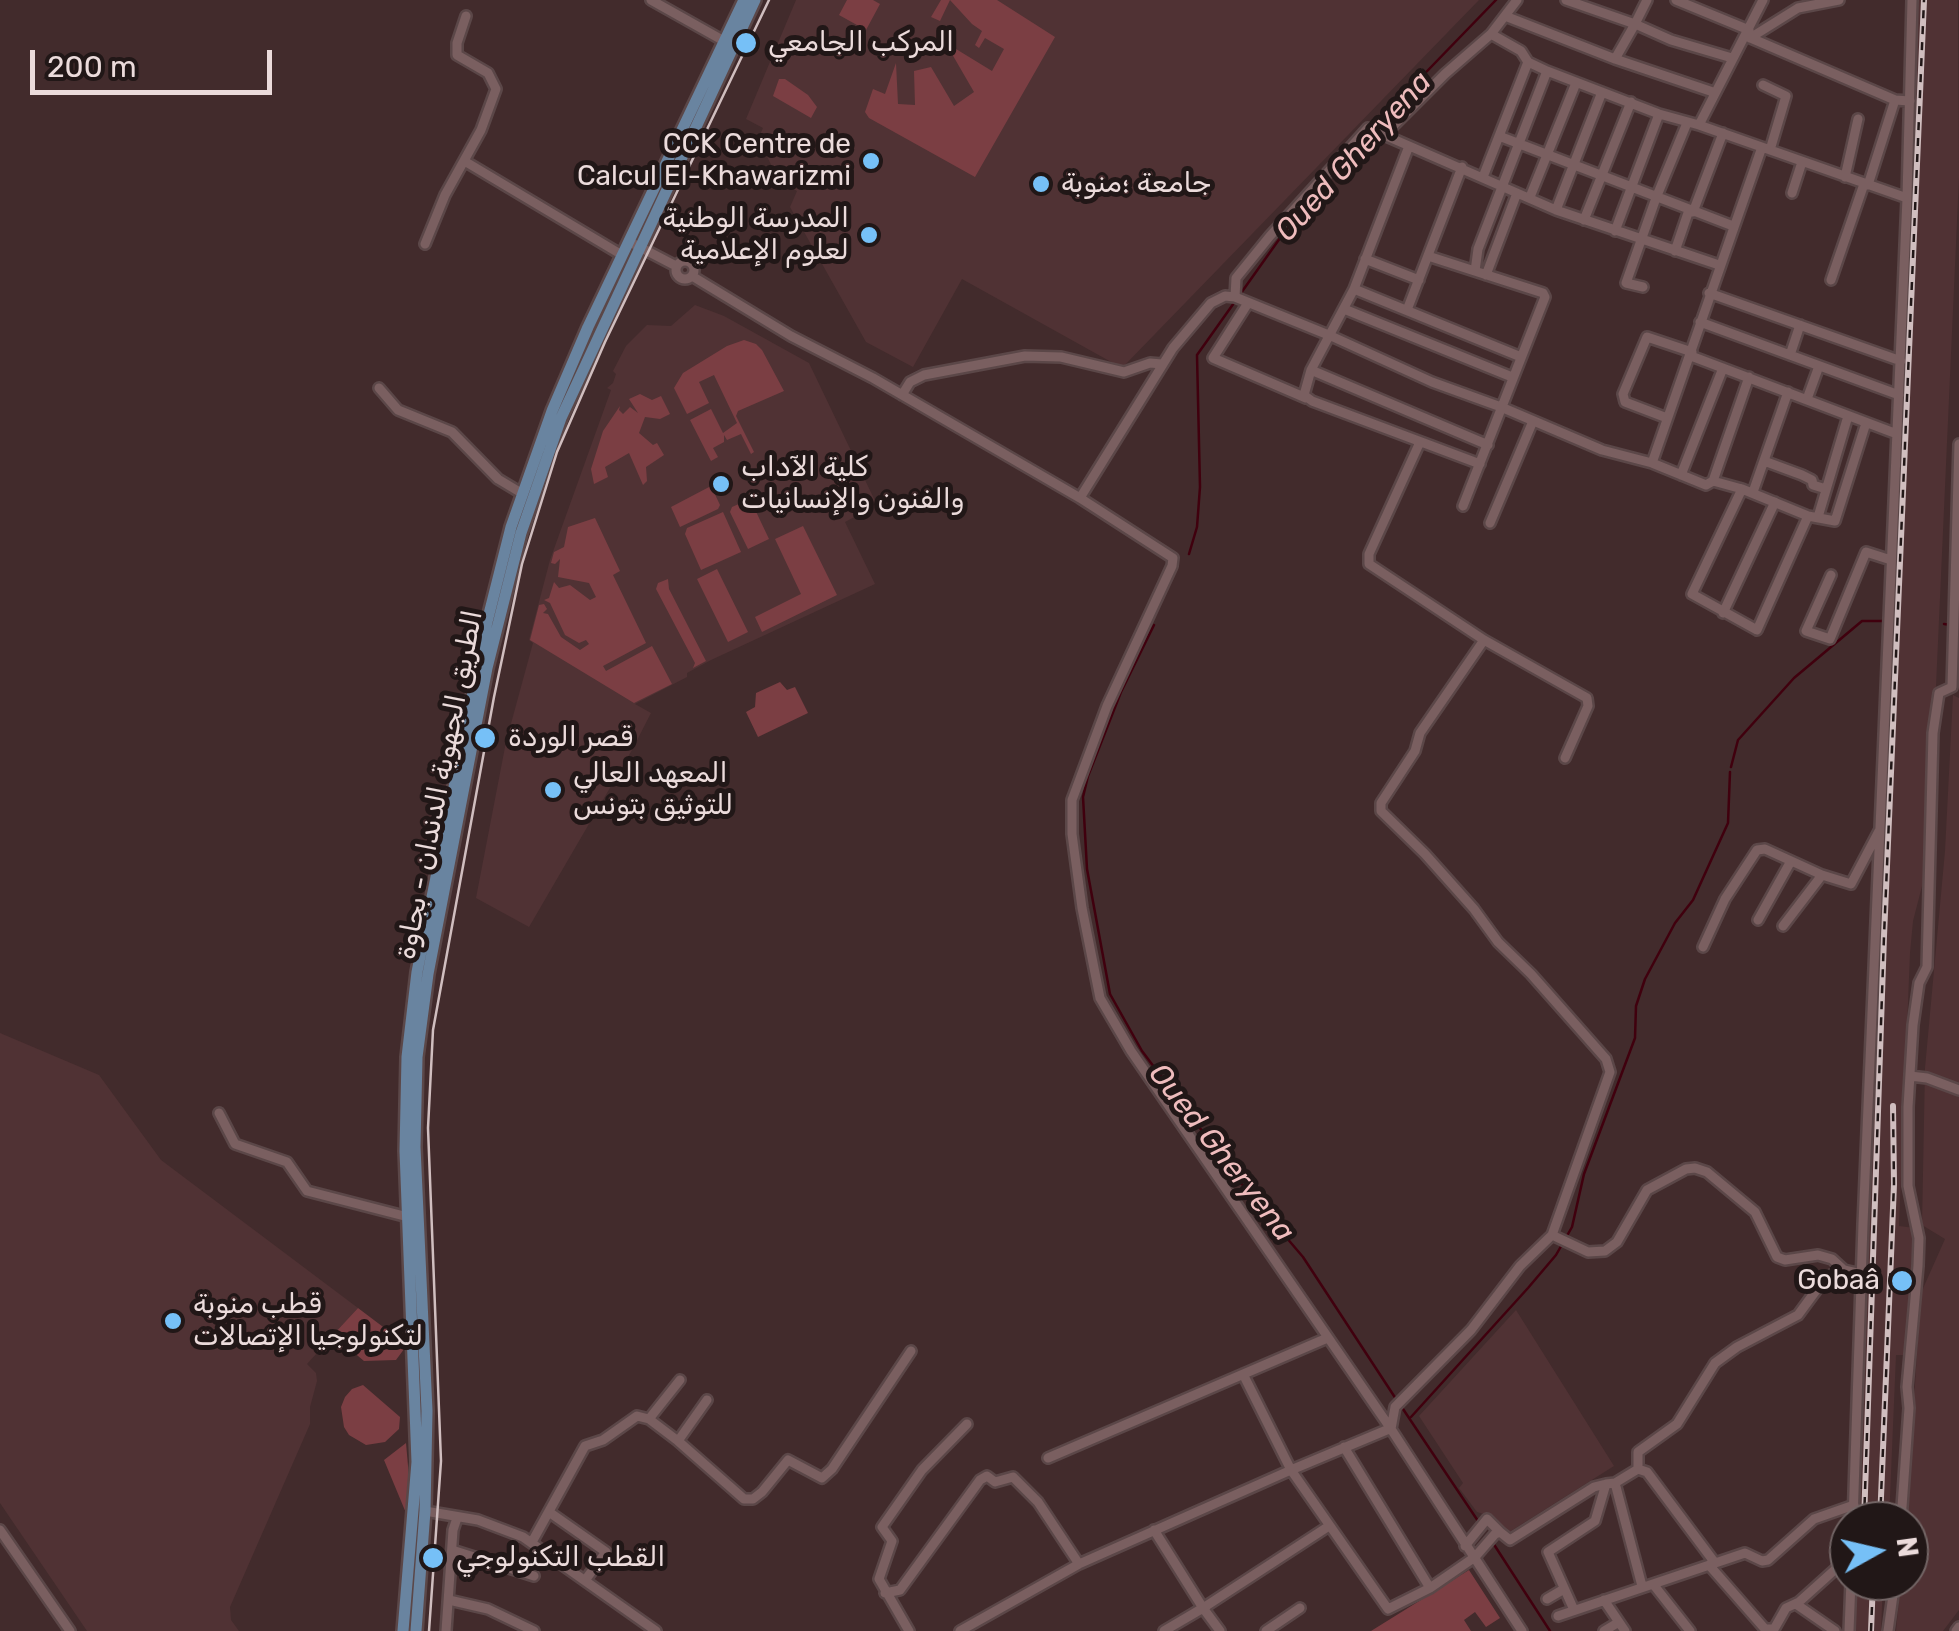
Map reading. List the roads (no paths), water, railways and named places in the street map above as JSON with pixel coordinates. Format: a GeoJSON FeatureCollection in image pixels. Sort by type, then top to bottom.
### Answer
{"type":"FeatureCollection","features":[{"type":"Feature","properties":{"kind":"main road","name":"الطريق الجهوية الدندان - بجاوة"},"geometry":{"type":"LineString","coordinates":[[684,143],[744,0]]}},
{"type":"Feature","properties":{"kind":"main road","name":"الطريق الجهوية الدندان - بجاوة"},"geometry":{"type":"LineString","coordinates":[[416,1631],[419,1511],[405,1135],[406,1057],[417,972],[439,889],[494,631],[520,534],[561,418],[635,245],[755,0]]}},
{"type":"Feature","properties":{"kind":"main road","name":"الطريق الجهوية الدندان - بجاوة"},"geometry":{"type":"LineString","coordinates":[[404,1631],[427,1411],[414,1104],[439,889],[486,622],[523,494],[552,411],[622,255],[635,245]]}},
{"type":"Feature","properties":{"kind":"street"},"geometry":{"type":"LineString","coordinates":[[651,0],[724,42]]}},
{"type":"Feature","properties":{"kind":"street"},"geometry":{"type":"LineString","coordinates":[[1480,464],[1307,399],[1213,358],[1242,300],[1236,278],[1270,236],[1375,131],[1490,34],[1517,0]]}},
{"type":"Feature","properties":{"kind":"street"},"geometry":{"type":"LineString","coordinates":[[1566,0],[1671,40],[1732,58]]}},
{"type":"Feature","properties":{"kind":"street"},"geometry":{"type":"LineString","coordinates":[[1614,59],[1647,0]]}},
{"type":"Feature","properties":{"kind":"street"},"geometry":{"type":"LineString","coordinates":[[1676,0],[1896,100],[1910,101]]}},
{"type":"Feature","properties":{"kind":"street"},"geometry":{"type":"LineString","coordinates":[[1698,125],[1763,0]]}},
{"type":"Feature","properties":{"kind":"street"},"geometry":{"type":"LineString","coordinates":[[1748,34],[1798,8],[1839,0]]}},
{"type":"Feature","properties":{"kind":"street"},"geometry":{"type":"LineString","coordinates":[[1854,1501],[1912,0]]}},
{"type":"Feature","properties":{"kind":"street"},"geometry":{"type":"LineString","coordinates":[[426,244],[496,89],[488,74],[457,56],[466,16]]}},
{"type":"Feature","properties":{"kind":"street"},"geometry":{"type":"LineString","coordinates":[[1505,16],[1713,92]]}},
{"type":"Feature","properties":{"kind":"street"},"geometry":{"type":"LineString","coordinates":[[1490,34],[1547,71],[1659,114],[1907,198]]}},
{"type":"Feature","properties":{"kind":"street"},"geometry":{"type":"LineString","coordinates":[[1483,177],[1528,62]]}},
{"type":"Feature","properties":{"kind":"street"},"geometry":{"type":"LineString","coordinates":[[1474,271],[1501,185],[1547,71]]}},
{"type":"Feature","properties":{"kind":"street"},"geometry":{"type":"LineString","coordinates":[[1530,197],[1576,82]]}},
{"type":"Feature","properties":{"kind":"street"},"geometry":{"type":"LineString","coordinates":[[1652,464],[1709,292],[1786,96],[1762,86]]}},
{"type":"Feature","properties":{"kind":"street"},"geometry":{"type":"LineString","coordinates":[[1556,210],[1602,92]]}},
{"type":"Feature","properties":{"kind":"street"},"geometry":{"type":"LineString","coordinates":[[1832,280],[1896,100]]}},
{"type":"Feature","properties":{"kind":"street"},"geometry":{"type":"LineString","coordinates":[[1584,220],[1631,102]]}},
{"type":"Feature","properties":{"kind":"street"},"geometry":{"type":"LineString","coordinates":[[1616,230],[1659,114]]}},
{"type":"Feature","properties":{"kind":"street"},"geometry":{"type":"LineString","coordinates":[[1844,177],[1858,118]]}},
{"type":"Feature","properties":{"kind":"street"},"geometry":{"type":"LineString","coordinates":[[1642,288],[1626,283],[1687,123]]}},
{"type":"Feature","properties":{"kind":"street"},"geometry":{"type":"LineString","coordinates":[[1375,131],[1556,210],[1719,265]]}},
{"type":"Feature","properties":{"kind":"street"},"geometry":{"type":"LineString","coordinates":[[1675,250],[1724,133]]}},
{"type":"Feature","properties":{"kind":"street"},"geometry":{"type":"LineString","coordinates":[[1499,136],[1734,226]]}},
{"type":"Feature","properties":{"kind":"street"},"geometry":{"type":"LineString","coordinates":[[1307,399],[1304,387],[1354,289],[1409,146]]}},
{"type":"Feature","properties":{"kind":"street"},"geometry":{"type":"LineString","coordinates":[[466,162],[622,255]]}},
{"type":"Feature","properties":{"kind":"street"},"geometry":{"type":"LineString","coordinates":[[1792,193],[1802,162]]}},
{"type":"Feature","properties":{"kind":"street"},"geometry":{"type":"LineString","coordinates":[[1407,310],[1462,168]]}},
{"type":"Feature","properties":{"kind":"street"},"geometry":{"type":"LineString","coordinates":[[1486,275],[1516,193]]}},
{"type":"Feature","properties":{"kind":"street"},"geometry":{"type":"LineString","coordinates":[[635,245],[676,266],[681,278],[692,276],[1080,498],[1174,560],[1074,789],[1074,850],[1096,988],[1131,1051],[1390,1429],[1522,1631]]}},
{"type":"Feature","properties":{"kind":"street"},"geometry":{"type":"LineString","coordinates":[[1428,256],[1544,294],[1463,506]]}},
{"type":"Feature","properties":{"kind":"street"},"geometry":{"type":"LineString","coordinates":[[1365,259],[1419,280]]}},
{"type":"Feature","properties":{"kind":"street"},"geometry":{"type":"LineString","coordinates":[[1354,289],[1520,356]]}},
{"type":"Feature","properties":{"kind":"street"},"geometry":{"type":"LineString","coordinates":[[1709,292],[1900,361]]}},
{"type":"Feature","properties":{"kind":"street"},"geometry":{"type":"LineString","coordinates":[[1080,498],[1162,364],[1211,303],[1224,296],[1331,336],[1432,382],[1602,450],[1706,485],[1713,481],[1750,378]]}},
{"type":"Feature","properties":{"kind":"street"},"geometry":{"type":"LineString","coordinates":[[1344,308],[1512,377]]}},
{"type":"Feature","properties":{"kind":"street"},"geometry":{"type":"LineString","coordinates":[[1700,322],[1899,395]]}},
{"type":"Feature","properties":{"kind":"street"},"geometry":{"type":"LineString","coordinates":[[1790,355],[1800,325]]}},
{"type":"Feature","properties":{"kind":"street"},"geometry":{"type":"LineString","coordinates":[[1667,418],[1625,402],[1623,394],[1647,337],[1897,434]]}},
{"type":"Feature","properties":{"kind":"street"},"geometry":{"type":"LineString","coordinates":[[902,395],[910,382],[924,375],[1025,356],[1061,357],[1124,372],[1150,362],[1162,364]]}},
{"type":"Feature","properties":{"kind":"street"},"geometry":{"type":"LineString","coordinates":[[1807,400],[1818,366]]}},
{"type":"Feature","properties":{"kind":"street"},"geometry":{"type":"LineString","coordinates":[[1681,475],[1723,368]]}},
{"type":"Feature","properties":{"kind":"street"},"geometry":{"type":"LineString","coordinates":[[1311,370],[1488,446]]}},
{"type":"Feature","properties":{"kind":"street"},"geometry":{"type":"LineString","coordinates":[[379,388],[398,410],[452,432],[498,479],[523,494]]}},
{"type":"Feature","properties":{"kind":"street"},"geometry":{"type":"LineString","coordinates":[[1788,392],[1764,461],[1692,594],[1756,630],[1826,489],[1848,416]]}},
{"type":"Feature","properties":{"kind":"street"},"geometry":{"type":"LineString","coordinates":[[1490,522],[1533,420]]}},
{"type":"Feature","properties":{"kind":"street"},"geometry":{"type":"LineString","coordinates":[[1713,481],[1831,521],[1837,518],[1866,423]]}},
{"type":"Feature","properties":{"kind":"street"},"geometry":{"type":"LineString","coordinates":[[1420,442],[1368,561],[1374,570],[1484,640],[1587,698],[1588,706],[1565,758]]}},
{"type":"Feature","properties":{"kind":"street"},"geometry":{"type":"LineString","coordinates":[[1902,1501],[1919,1238],[1908,1186],[1910,1076],[1913,1024],[1926,966],[1933,733],[1939,693],[1952,687],[1959,444]]}},
{"type":"Feature","properties":{"kind":"street"},"geometry":{"type":"LineString","coordinates":[[1764,461],[1826,489]]}},
{"type":"Feature","properties":{"kind":"street"},"geometry":{"type":"LineString","coordinates":[[1723,614],[1774,502]]}},
{"type":"Feature","properties":{"kind":"street"},"geometry":{"type":"LineString","coordinates":[[1831,575],[1806,631],[1830,639],[1866,552],[1891,560]]}},
{"type":"Feature","properties":{"kind":"street"},"geometry":{"type":"LineString","coordinates":[[960,1631],[1079,1564],[1390,1429],[1399,1403],[1471,1330],[1520,1266],[1560,1240],[1608,1080],[1609,1065],[1531,974],[1498,942],[1474,908],[1384,816],[1380,807],[1415,751],[1420,733],[1484,640]]}},
{"type":"Feature","properties":{"kind":"street"},"geometry":{"type":"LineString","coordinates":[[1703,948],[1725,899],[1754,854],[1765,849],[1822,876],[1847,883],[1854,881],[1882,824]]}},
{"type":"Feature","properties":{"kind":"street"},"geometry":{"type":"LineString","coordinates":[[1758,920],[1791,861]]}},
{"type":"Feature","properties":{"kind":"street"},"geometry":{"type":"LineString","coordinates":[[1783,926],[1822,876]]}},
{"type":"Feature","properties":{"kind":"street"},"geometry":{"type":"LineString","coordinates":[[1910,1076],[1959,1090]]}},
{"type":"Feature","properties":{"kind":"street"},"geometry":{"type":"LineString","coordinates":[[219,1112],[235,1144],[287,1162],[307,1191],[408,1217]]}},
{"type":"Feature","properties":{"kind":"street"},"geometry":{"type":"LineString","coordinates":[[1560,1240],[1592,1252],[1610,1249],[1647,1190],[1686,1168],[1695,1168],[1708,1172],[1755,1212],[1780,1259],[1818,1255],[1832,1259],[1844,1270],[1861,1274]]}},
{"type":"Feature","properties":{"kind":"street"},"geometry":{"type":"LineString","coordinates":[[1638,1468],[1638,1452],[1676,1424],[1715,1362],[1737,1346],[1798,1315],[1821,1281],[1844,1270]]}},
{"type":"Feature","properties":{"kind":"street"},"geometry":{"type":"LineString","coordinates":[[1048,1458],[1325,1339]]}},
{"type":"Feature","properties":{"kind":"street"},"geometry":{"type":"LineString","coordinates":[[532,1542],[585,1446],[604,1440],[630,1418],[650,1419],[748,1500],[762,1492],[788,1460],[822,1478],[832,1469],[911,1351]]}},
{"type":"Feature","properties":{"kind":"street"},"geometry":{"type":"LineString","coordinates":[[1243,1374],[1291,1470],[1388,1610],[1430,1588],[1475,1557],[1498,1533]]}},
{"type":"Feature","properties":{"kind":"street"},"geometry":{"type":"LineString","coordinates":[[650,1419],[680,1380]]}},
{"type":"Feature","properties":{"kind":"street"},"geometry":{"type":"LineString","coordinates":[[678,1441],[707,1400]]}},
{"type":"Feature","properties":{"kind":"street"},"geometry":{"type":"LineString","coordinates":[[909,1631],[878,1574],[892,1542],[884,1532],[884,1522],[922,1470],[967,1424]]}},
{"type":"Feature","properties":{"kind":"street"},"geometry":{"type":"LineString","coordinates":[[1344,1448],[1430,1588]]}},
{"type":"Feature","properties":{"kind":"street"},"geometry":{"type":"LineString","coordinates":[[1466,1546],[1486,1519],[1510,1540],[1594,1487],[1638,1468],[1648,1472],[1712,1564],[1765,1628],[1773,1630],[1786,1608],[1829,1575]]}},
{"type":"Feature","properties":{"kind":"street"},"geometry":{"type":"LineString","coordinates":[[885,1593],[900,1590],[980,1480],[987,1476],[995,1482],[1014,1476],[1038,1502],[1079,1564]]}},
{"type":"Feature","properties":{"kind":"street"},"geometry":{"type":"LineString","coordinates":[[1610,1483],[1648,1585],[1690,1631]]}},
{"type":"Feature","properties":{"kind":"street"},"geometry":{"type":"LineString","coordinates":[[1574,1610],[1548,1552],[1594,1521],[1610,1483]]}},
{"type":"Feature","properties":{"kind":"street"},"geometry":{"type":"LineString","coordinates":[[419,1511],[478,1520],[532,1542],[656,1631]]}},
{"type":"Feature","properties":{"kind":"street"},"geometry":{"type":"LineString","coordinates":[[549,1512],[606,1552],[586,1579]]}},
{"type":"Feature","properties":{"kind":"street"},"geometry":{"type":"LineString","coordinates":[[1558,1616],[1745,1552],[1768,1560],[1814,1519],[1829,1514]]}},
{"type":"Feature","properties":{"kind":"street"},"geometry":{"type":"LineString","coordinates":[[446,1631],[457,1518]]}},
{"type":"Feature","properties":{"kind":"street"},"geometry":{"type":"LineString","coordinates":[[1164,1631],[1329,1526]]}},
{"type":"Feature","properties":{"kind":"street"},"geometry":{"type":"LineString","coordinates":[[0,1530],[70,1631]]}},
{"type":"Feature","properties":{"kind":"street"},"geometry":{"type":"LineString","coordinates":[[1154,1530],[1220,1631]]}},
{"type":"Feature","properties":{"kind":"street"},"geometry":{"type":"LineString","coordinates":[[452,1550],[534,1576]]}},
{"type":"Feature","properties":{"kind":"street"},"geometry":{"type":"LineString","coordinates":[[1547,1599],[1564,1589]]}},
{"type":"Feature","properties":{"kind":"street"},"geometry":{"type":"LineString","coordinates":[[449,1600],[488,1609],[534,1631]]}},
{"type":"Feature","properties":{"kind":"street"},"geometry":{"type":"LineString","coordinates":[[1604,1600],[1622,1626],[1604,1631]]}},
{"type":"Feature","properties":{"kind":"street"},"geometry":{"type":"LineString","coordinates":[[1849,1631],[1850,1601]]}},
{"type":"Feature","properties":{"kind":"street"},"geometry":{"type":"LineString","coordinates":[[1888,1631],[1892,1601]]}},
{"type":"Feature","properties":{"kind":"street"},"geometry":{"type":"LineString","coordinates":[[1796,1604],[1822,1628],[1835,1631]]}},
{"type":"Feature","properties":{"kind":"street"},"geometry":{"type":"LineString","coordinates":[[1266,1631],[1300,1608]]}},
{"type":"Feature","properties":{"kind":"waterway","name":"Oued Gheryena"},"geometry":{"type":"LineString","coordinates":[[1372,128],[1496,0]]}},
{"type":"Feature","properties":{"kind":"waterway","name":"Oued Gheryena"},"geometry":{"type":"LineString","coordinates":[[1189,554],[1197,527],[1200,487],[1197,355],[1295,217],[1341,164]]}},
{"type":"Feature","properties":{"kind":"waterway"},"geometry":{"type":"LineString","coordinates":[[1957,644],[1959,617]]}},
{"type":"Feature","properties":{"kind":"waterway"},"geometry":{"type":"LineString","coordinates":[[1731,767],[1738,740],[1794,678],[1862,621],[1882,621]]}},
{"type":"Feature","properties":{"kind":"waterway"},"geometry":{"type":"LineString","coordinates":[[1944,624],[1958,626]]}},
{"type":"Feature","properties":{"kind":"waterway","name":"Oued Gheryena"},"geometry":{"type":"LineString","coordinates":[[1154,625],[1121,692],[1083,797],[1087,869],[1110,994],[1142,1051],[1251,1196],[1303,1257],[1396,1399]]}},
{"type":"Feature","properties":{"kind":"waterway"},"geometry":{"type":"LineString","coordinates":[[1411,1417],[1556,1255],[1572,1227],[1584,1174],[1635,1038],[1636,1006],[1645,979],[1675,923],[1693,900],[1728,823],[1730,772]]}},
{"type":"Feature","properties":{"kind":"waterway","name":"Oued Gheryena"},"geometry":{"type":"LineString","coordinates":[[1401,1406],[1480,1524]]}},
{"type":"Feature","properties":{"kind":"waterway","name":"Oued Gheryena"},"geometry":{"type":"LineString","coordinates":[[1493,1543],[1550,1631]]}},
{"type":"Feature","properties":{"kind":"tram line"},"geometry":{"type":"LineString","coordinates":[[429,1631],[441,1461],[428,1128],[433,1030],[494,697],[522,564],[557,452],[605,342],[769,0]]}},
{"type":"Feature","properties":{"kind":"railway"},"geometry":{"type":"LineString","coordinates":[[1865,1501],[1884,936],[1924,0]]}},
{"type":"Feature","properties":{"kind":"railway"},"geometry":{"type":"LineString","coordinates":[[1881,1501],[1894,1184],[1893,1106]]}},
{"type":"Feature","properties":{"kind":"railway"},"geometry":{"type":"LineString","coordinates":[[1871,1631],[1872,1601]]}},
{"type":"Feature","properties":{"kind":"place","name":"المركب الجامعي"},"geometry":{"type":"Point","coordinates":[746,43]}},
{"type":"Feature","properties":{"kind":"place","name":"CCK Centre de Calcul El-Khawarizmi"},"geometry":{"type":"Point","coordinates":[871,161]}},
{"type":"Feature","properties":{"kind":"place","name":"جامعة ؛منوبة"},"geometry":{"type":"Point","coordinates":[1041,184]}},
{"type":"Feature","properties":{"kind":"place","name":"المدرسة الوطنية لعلوم الإعلامية"},"geometry":{"type":"Point","coordinates":[869,235]}},
{"type":"Feature","properties":{"kind":"place","name":"كلية الآداب والفنون والإنسانيات"},"geometry":{"type":"Point","coordinates":[721,484]}},
{"type":"Feature","properties":{"kind":"place","name":"قصر الوردة"},"geometry":{"type":"Point","coordinates":[485,738]}},
{"type":"Feature","properties":{"kind":"place","name":"المعهد العالي للتوثيق بتونس"},"geometry":{"type":"Point","coordinates":[553,790]}},
{"type":"Feature","properties":{"kind":"place","name":"Gobaâ"},"geometry":{"type":"Point","coordinates":[1902,1281]}},
{"type":"Feature","properties":{"kind":"place","name":"قطب منوبة لتكنولوجيا الإتصالات"},"geometry":{"type":"Point","coordinates":[173,1321]}},
{"type":"Feature","properties":{"kind":"place","name":"القطب التكنولوجي"},"geometry":{"type":"Point","coordinates":[433,1558]}}]}
